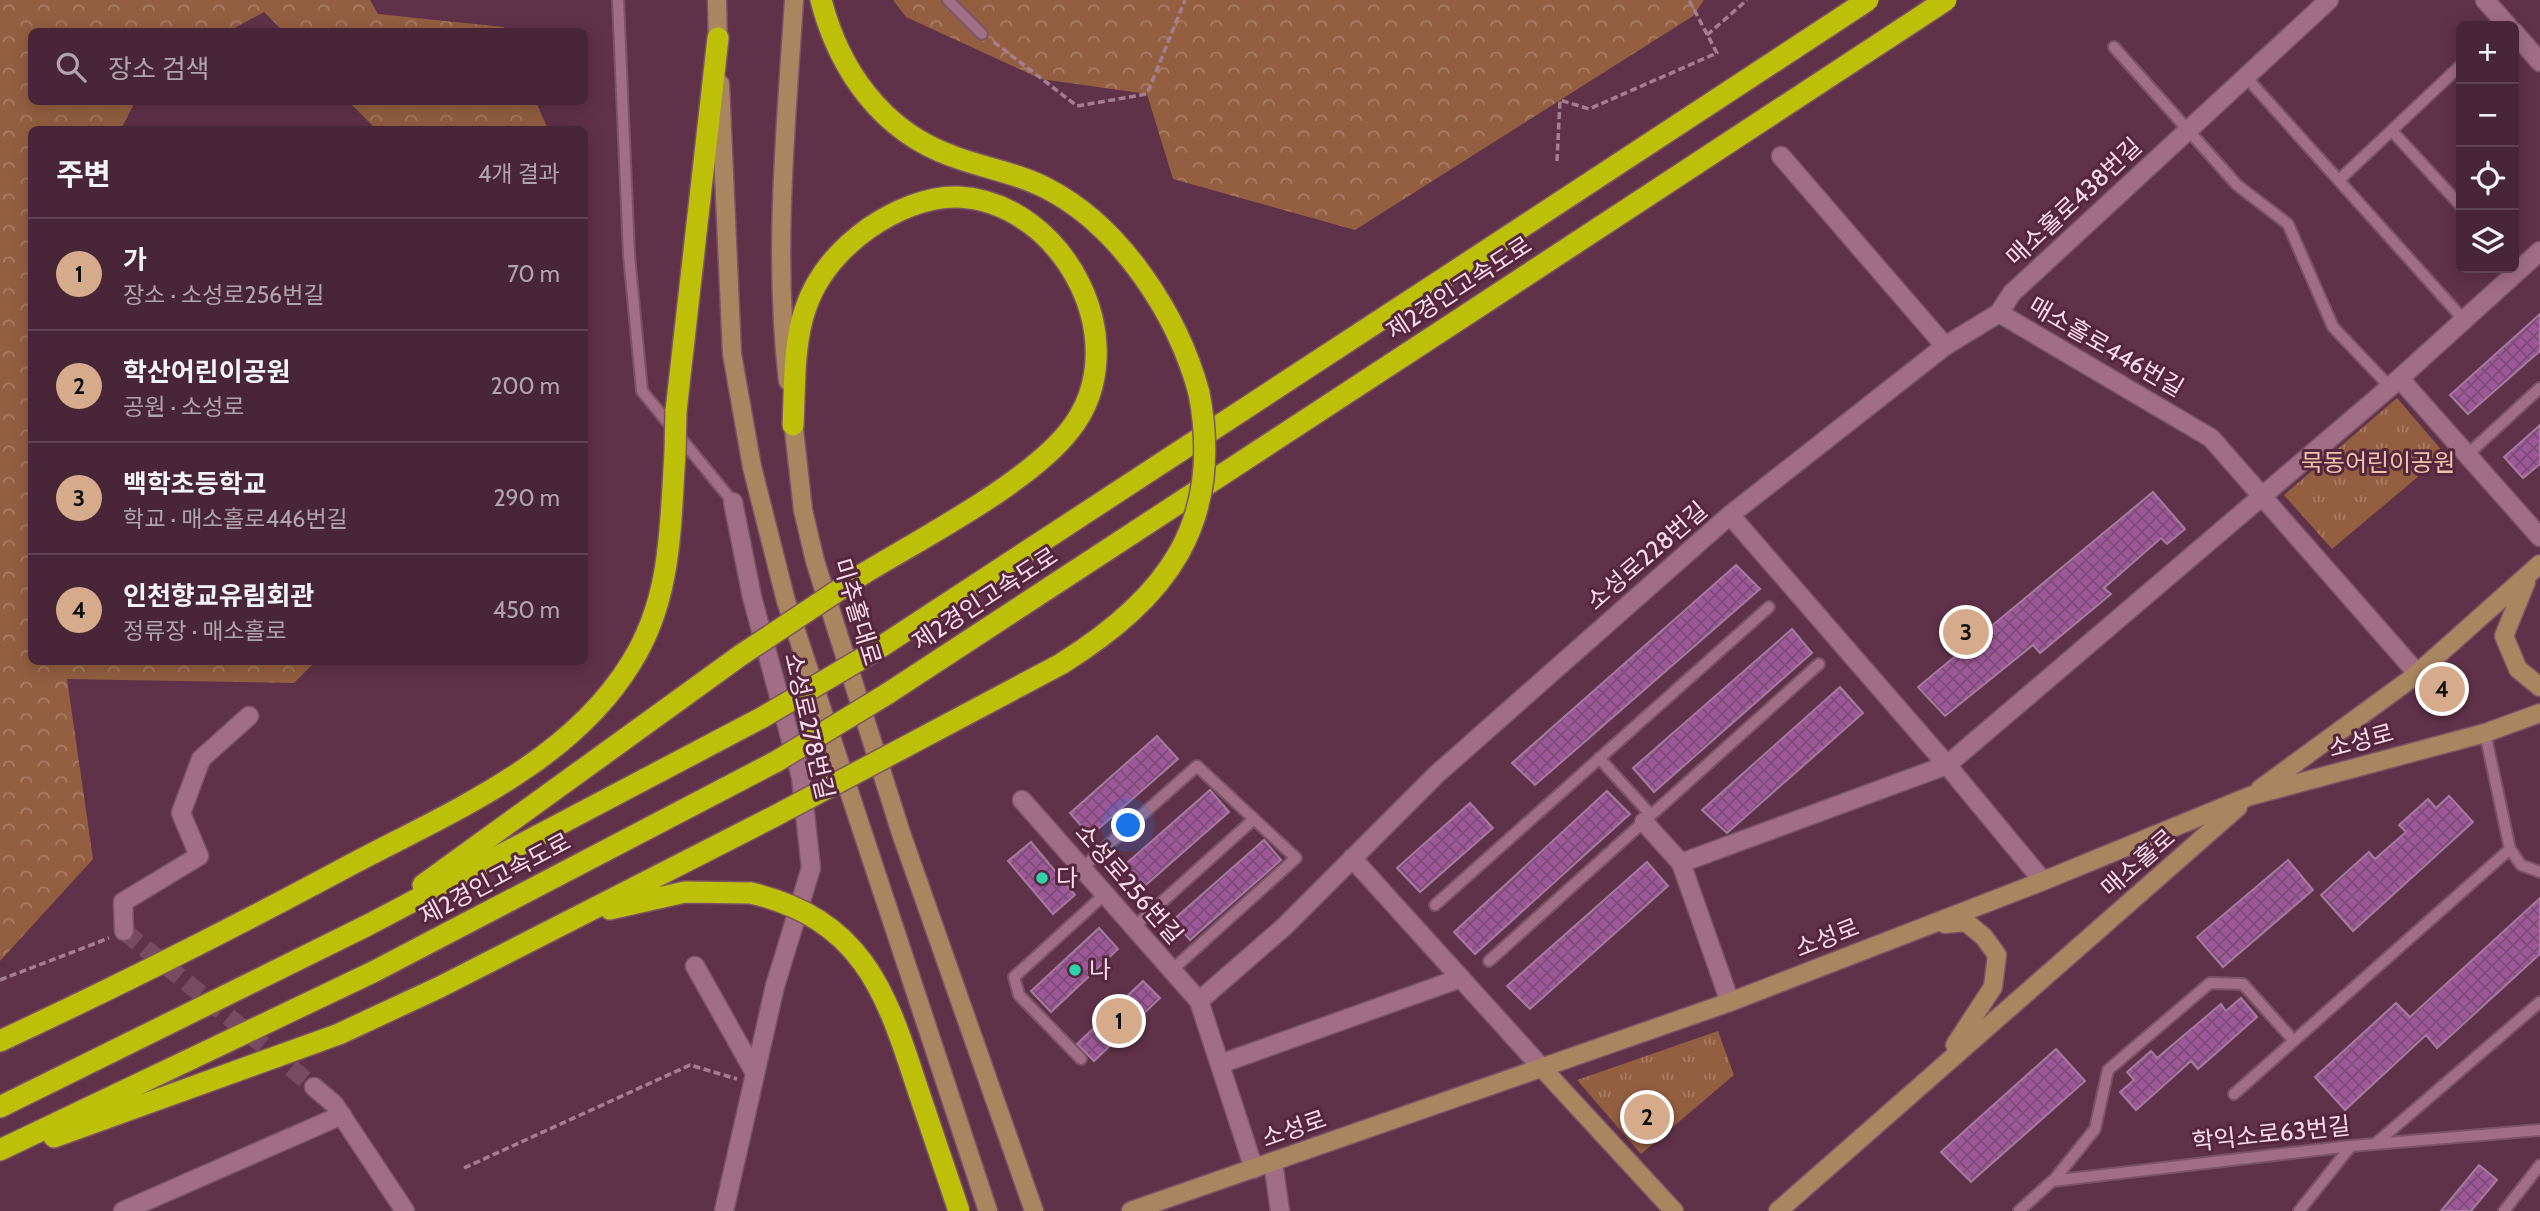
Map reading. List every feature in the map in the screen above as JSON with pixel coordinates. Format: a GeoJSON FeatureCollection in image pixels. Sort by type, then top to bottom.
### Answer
{"type":"FeatureCollection","features":[{"type":"Feature","properties":{"kind":"highway"},"geometry":{"type":"LineString","coordinates":[[0,1158],[339,1034],[440,987],[774,817],[1053,668],[1104,636],[1138,608],[1177,555],[1198,509],[1206,457],[1199,393],[1189,359],[1149,286],[1111,239],[1075,206],[1049,190],[932,149],[894,124],[862,89],[847,67],[821,0]]}},
{"type":"Feature","properties":{"kind":"highway","name":"제2경인고속도로"},"geometry":{"type":"LineString","coordinates":[[0,1107],[368,925],[764,717],[873,652],[1868,0]]}},
{"type":"Feature","properties":{"kind":"highway","name":"제2경인고속도로"},"geometry":{"type":"LineString","coordinates":[[0,1150],[373,972],[777,761],[887,694],[1946,0]]}},
{"type":"Feature","properties":{"kind":"highway"},"geometry":{"type":"LineString","coordinates":[[0,1041],[182,954],[484,794],[561,741],[620,680],[655,613],[667,571],[671,541],[676,411],[718,37]]}},
{"type":"Feature","properties":{"kind":"highway"},"geometry":{"type":"LineString","coordinates":[[368,925],[741,655],[1009,482],[1058,444],[1072,429],[1091,391],[1097,350],[1091,314],[1082,285],[1045,238],[1025,221],[993,205],[958,197],[942,198],[891,215],[843,250],[816,286],[800,329],[793,425]]}},
{"type":"Feature","properties":{"kind":"highway"},"geometry":{"type":"LineString","coordinates":[[548,930],[654,898],[718,890],[751,893],[789,905],[830,929],[848,943],[875,979],[894,1017],[959,1211]]}},
{"type":"Feature","properties":{"kind":"main road"},"geometry":{"type":"LineString","coordinates":[[717,0],[732,354],[752,467],[786,601],[988,1211]]}},
{"type":"Feature","properties":{"kind":"main road","name":"미추홀대로"},"geometry":{"type":"LineString","coordinates":[[794,0],[779,251],[780,313],[803,510],[815,561],[901,833],[1034,1211]]}},
{"type":"Feature","properties":{"kind":"main road"},"geometry":{"type":"LineString","coordinates":[[2536,568],[2514,605],[2504,636],[2518,669],[2540,687]]}},
{"type":"Feature","properties":{"kind":"main road","name":"매소홀로"},"geometry":{"type":"LineString","coordinates":[[1779,1211],[2250,796],[2417,673],[2536,568]]}},
{"type":"Feature","properties":{"kind":"main road","name":"소성로"},"geometry":{"type":"LineString","coordinates":[[1131,1211],[1730,1002],[2043,881],[2250,796],[2485,733],[2540,713]]}},
{"type":"Feature","properties":{"kind":"main road"},"geometry":{"type":"LineString","coordinates":[[1928,926],[1966,922],[1984,937],[1997,955],[1993,987],[1935,1073]]}},
{"type":"Feature","properties":{"kind":"main road"},"geometry":{"type":"LineString","coordinates":[[1542,1068],[1674,1211]]}},
{"type":"Feature","properties":{"kind":"street","name":"매소홀로438번길"},"geometry":{"type":"LineString","coordinates":[[1999,313],[2012,293],[2329,0]]}},
{"type":"Feature","properties":{"kind":"street"},"geometry":{"type":"LineString","coordinates":[[2484,0],[2503,21]]}},
{"type":"Feature","properties":{"kind":"street"},"geometry":{"type":"LineString","coordinates":[[2519,39],[2540,62]]}},
{"type":"Feature","properties":{"kind":"street"},"geometry":{"type":"LineString","coordinates":[[1782,156],[1945,346]]}},
{"type":"Feature","properties":{"kind":"street"},"geometry":{"type":"LineString","coordinates":[[2519,265],[2540,251]]}},
{"type":"Feature","properties":{"kind":"street"},"geometry":{"type":"LineString","coordinates":[[1681,863],[1947,765],[2395,383],[2464,320],[2510,273]]}},
{"type":"Feature","properties":{"kind":"street","name":"매소홀로446번길"},"geometry":{"type":"LineString","coordinates":[[1730,515],[1945,346],[1999,313],[2211,438],[2417,673]]}},
{"type":"Feature","properties":{"kind":"street"},"geometry":{"type":"LineString","coordinates":[[2395,383],[2467,455],[2540,537]]}},
{"type":"Feature","properties":{"kind":"street","name":"소성로278번길"},"geometry":{"type":"LineString","coordinates":[[723,1211],[775,986],[811,868],[802,777],[751,597],[733,502]]}},
{"type":"Feature","properties":{"kind":"street","name":"소성로228번길"},"geometry":{"type":"LineString","coordinates":[[1352,859],[1437,774],[1730,515],[1947,765],[2043,881]]}},
{"type":"Feature","properties":{"kind":"street"},"geometry":{"type":"LineString","coordinates":[[124,931],[123,902],[199,856],[181,813],[201,759],[249,716]]}},
{"type":"Feature","properties":{"kind":"street","name":"소성로256번길"},"geometry":{"type":"LineString","coordinates":[[1022,800],[1199,1001],[1254,1169]]}},
{"type":"Feature","properties":{"kind":"street"},"geometry":{"type":"LineString","coordinates":[[1648,818],[1681,863],[1730,1002]]}},
{"type":"Feature","properties":{"kind":"street"},"geometry":{"type":"LineString","coordinates":[[1199,1001],[1285,926],[1352,859],[1542,1068]]}},
{"type":"Feature","properties":{"kind":"street"},"geometry":{"type":"LineString","coordinates":[[695,966],[754,1078]]}},
{"type":"Feature","properties":{"kind":"street"},"geometry":{"type":"LineString","coordinates":[[1220,1064],[1461,978]]}},
{"type":"Feature","properties":{"kind":"street"},"geometry":{"type":"LineString","coordinates":[[314,1087],[342,1115],[405,1211]]}},
{"type":"Feature","properties":{"kind":"street"},"geometry":{"type":"LineString","coordinates":[[123,1211],[342,1115]]}},
{"type":"Feature","properties":{"kind":"street"},"geometry":{"type":"LineString","coordinates":[[1273,1162],[1280,1211]]}},
{"type":"Feature","properties":{"kind":"lane"},"geometry":{"type":"LineString","coordinates":[[618,0],[629,255],[642,391],[733,502]]}},
{"type":"Feature","properties":{"kind":"lane"},"geometry":{"type":"LineString","coordinates":[[948,0],[982,34]]}},
{"type":"Feature","properties":{"kind":"lane"},"geometry":{"type":"LineString","coordinates":[[2114,47],[2237,186],[2288,225],[2333,327],[2395,383]]}},
{"type":"Feature","properties":{"kind":"lane"},"geometry":{"type":"LineString","coordinates":[[2339,180],[2456,70]]}},
{"type":"Feature","properties":{"kind":"lane"},"geometry":{"type":"LineString","coordinates":[[2246,77],[2464,320]]}},
{"type":"Feature","properties":{"kind":"lane"},"geometry":{"type":"LineString","coordinates":[[2392,131],[2456,201]]}},
{"type":"Feature","properties":{"kind":"lane"},"geometry":{"type":"LineString","coordinates":[[2467,455],[2540,388]]}},
{"type":"Feature","properties":{"kind":"lane"},"geometry":{"type":"LineString","coordinates":[[1435,905],[1769,607]]}},
{"type":"Feature","properties":{"kind":"lane"},"geometry":{"type":"LineString","coordinates":[[1489,961],[1819,664]]}},
{"type":"Feature","properties":{"kind":"lane"},"geometry":{"type":"LineString","coordinates":[[2485,733],[2510,849],[2521,864],[2540,872]]}},
{"type":"Feature","properties":{"kind":"lane"},"geometry":{"type":"LineString","coordinates":[[1599,758],[1648,818]]}},
{"type":"Feature","properties":{"kind":"lane"},"geometry":{"type":"LineString","coordinates":[[1082,868],[1197,766],[1296,858],[1172,970]]}},
{"type":"Feature","properties":{"kind":"lane"},"geometry":{"type":"LineString","coordinates":[[1134,927],[1254,819]]}},
{"type":"Feature","properties":{"kind":"lane"},"geometry":{"type":"LineString","coordinates":[[2234,1094],[2510,849]]}},
{"type":"Feature","properties":{"kind":"lane"},"geometry":{"type":"LineString","coordinates":[[1081,1059],[1019,995],[1014,977],[1105,894]]}},
{"type":"Feature","properties":{"kind":"lane"},"geometry":{"type":"LineString","coordinates":[[2019,1211],[2053,1181],[2095,1129],[2108,1070],[2210,983],[2243,984],[2294,1041]]}},
{"type":"Feature","properties":{"kind":"lane"},"geometry":{"type":"LineString","coordinates":[[2375,1144],[2540,1002]]}},
{"type":"Feature","properties":{"kind":"lane","name":"학익소로63번길"},"geometry":{"type":"LineString","coordinates":[[2053,1181],[2351,1146],[2540,1130]]}},
{"type":"Feature","properties":{"kind":"lane"},"geometry":{"type":"LineString","coordinates":[[2299,1211],[2351,1146]]}},
{"type":"Feature","properties":{"kind":"lane"},"geometry":{"type":"LineString","coordinates":[[2504,1211],[2540,1166]]}},
{"type":"Feature","properties":{"kind":"path"},"geometry":{"type":"LineString","coordinates":[[982,34],[1077,106],[1147,94],[1185,0]]}},
{"type":"Feature","properties":{"kind":"path"},"geometry":{"type":"LineString","coordinates":[[1557,161],[1560,100],[1589,109],[1717,53],[1689,0]]}},
{"type":"Feature","properties":{"kind":"path"},"geometry":{"type":"LineString","coordinates":[[1707,35],[1747,0]]}},
{"type":"Feature","properties":{"kind":"path"},"geometry":{"type":"LineString","coordinates":[[0,980],[124,931]]}},
{"type":"Feature","properties":{"kind":"path"},"geometry":{"type":"LineString","coordinates":[[464,1168],[690,1065],[754,1078]]}},
{"type":"Feature","properties":{"kind":"green space"},"geometry":{"type":"Polygon","coordinates":[[[0,0],[370,0],[378,14],[504,27],[280,28],[264,12],[235,28],[28,28],[28,105],[133,105],[123,126],[28,126],[28,665],[312,665],[294,683],[67,679],[93,859],[0,961],[0,0]]]}},
{"type":"Feature","properties":{"kind":"green space"},"geometry":{"type":"Polygon","coordinates":[[[893,0],[1704,0],[1693,16],[1355,230],[1173,179],[1147,94],[1041,79],[906,17],[893,0]]]}},
{"type":"Feature","properties":{"kind":"green space"},"geometry":{"type":"Polygon","coordinates":[[[352,105],[537,105],[547,126],[373,126],[352,105]]]}},
{"type":"Feature","properties":{"kind":"green space","name":"묵동어린이공원"},"geometry":{"type":"Polygon","coordinates":[[[2397,398],[2445,454],[2332,549],[2284,495],[2397,398]]]}},
{"type":"Feature","properties":{"kind":"green space"},"geometry":{"type":"Polygon","coordinates":[[[1718,1031],[1734,1075],[1641,1154],[1577,1080],[1718,1031]]]}},
{"type":"Feature","properties":{"kind":"building"},"geometry":{"type":"Polygon","coordinates":[[[2540,314],[2540,351],[2468,414],[2450,395],[2540,314]]]}},
{"type":"Feature","properties":{"kind":"building"},"geometry":{"type":"Polygon","coordinates":[[[2540,425],[2540,464],[2523,478],[2504,457],[2540,425]]]}},
{"type":"Feature","properties":{"kind":"building"},"geometry":{"type":"Polygon","coordinates":[[[2153,492],[2185,529],[2167,544],[2161,538],[2104,588],[2111,594],[2040,653],[2033,645],[1945,716],[1918,687],[2153,492]]]}},
{"type":"Feature","properties":{"kind":"building"},"geometry":{"type":"Polygon","coordinates":[[[1736,565],[1760,589],[1535,785],[1512,763],[1736,565]]]}},
{"type":"Feature","properties":{"kind":"building"},"geometry":{"type":"Polygon","coordinates":[[[1792,629],[1812,653],[1654,792],[1633,768],[1792,629]]]}},
{"type":"Feature","properties":{"kind":"building"},"geometry":{"type":"Polygon","coordinates":[[[1840,687],[1863,713],[1727,833],[1702,810],[1840,687]]]}},
{"type":"Feature","properties":{"kind":"building"},"geometry":{"type":"Polygon","coordinates":[[[1157,736],[1178,759],[1090,836],[1070,813],[1157,736]]]}},
{"type":"Feature","properties":{"kind":"building"},"geometry":{"type":"Polygon","coordinates":[[[1210,790],[1229,812],[1140,890],[1121,868],[1210,790]]]}},
{"type":"Feature","properties":{"kind":"building"},"geometry":{"type":"Polygon","coordinates":[[[1607,791],[1630,814],[1475,954],[1454,932],[1607,791]]]}},
{"type":"Feature","properties":{"kind":"building"},"geometry":{"type":"Polygon","coordinates":[[[2449,796],[2473,822],[2353,931],[2321,895],[2369,852],[2375,859],[2406,832],[2399,825],[2428,799],[2436,808],[2449,796]]]}},
{"type":"Feature","properties":{"kind":"building"},"geometry":{"type":"Polygon","coordinates":[[[1470,803],[1493,828],[1420,892],[1397,868],[1470,803]]]}},
{"type":"Feature","properties":{"kind":"building"},"geometry":{"type":"Polygon","coordinates":[[[1264,840],[1281,860],[1190,940],[1173,920],[1264,840]]]}},
{"type":"Feature","properties":{"kind":"building","name":"다"},"geometry":{"type":"Polygon","coordinates":[[[1031,842],[1075,895],[1053,914],[1008,861],[1031,842]]]}},
{"type":"Feature","properties":{"kind":"building"},"geometry":{"type":"Polygon","coordinates":[[[2288,860],[2313,890],[2223,967],[2197,937],[2288,860]]]}},
{"type":"Feature","properties":{"kind":"building"},"geometry":{"type":"Polygon","coordinates":[[[1647,862],[1668,886],[1530,1009],[1507,986],[1647,862]]]}},
{"type":"Feature","properties":{"kind":"building"},"geometry":{"type":"Polygon","coordinates":[[[2540,898],[2540,954],[2437,1048],[2426,1035],[2345,1110],[2315,1077],[2396,1003],[2410,1017],[2540,898]]]}},
{"type":"Feature","properties":{"kind":"building","name":"나"},"geometry":{"type":"Polygon","coordinates":[[[1099,928],[1118,949],[1051,1012],[1031,991],[1099,928]]]}},
{"type":"Feature","properties":{"kind":"building"},"geometry":{"type":"Polygon","coordinates":[[[1143,981],[1160,998],[1094,1061],[1077,1044],[1143,981]]]}},
{"type":"Feature","properties":{"kind":"building"},"geometry":{"type":"Polygon","coordinates":[[[2241,998],[2257,1017],[2198,1069],[2191,1061],[2136,1110],[2120,1092],[2134,1080],[2127,1072],[2151,1051],[2157,1058],[2221,1004],[2226,1011],[2241,998]]]}},
{"type":"Feature","properties":{"kind":"building"},"geometry":{"type":"Polygon","coordinates":[[[2056,1049],[2085,1081],[1971,1182],[1941,1152],[2056,1049]]]}},
{"type":"Feature","properties":{"kind":"building"},"geometry":{"type":"Polygon","coordinates":[[[2479,1165],[2497,1180],[2471,1211],[2441,1211],[2479,1165]]]}},
{"type":"Feature","properties":{"kind":"tunnel"},"geometry":{"type":"LineString","coordinates":[[124,931],[314,1087]]}},
{"type":"Feature","properties":{"kind":"place","name":"백학초등학교"},"geometry":{"type":"Point","coordinates":[1966,632]}},
{"type":"Feature","properties":{"kind":"place","name":"인천향교유림회관"},"geometry":{"type":"Point","coordinates":[2442,689]}},
{"type":"Feature","properties":{"kind":"place","name":"다"},"geometry":{"type":"Point","coordinates":[1042,878]}},
{"type":"Feature","properties":{"kind":"place","name":"나"},"geometry":{"type":"Point","coordinates":[1075,970]}},
{"type":"Feature","properties":{"kind":"place","name":"가"},"geometry":{"type":"Point","coordinates":[1119,1021]}},
{"type":"Feature","properties":{"kind":"place","name":"학산어린이공원"},"geometry":{"type":"Point","coordinates":[1647,1117]}}]}
